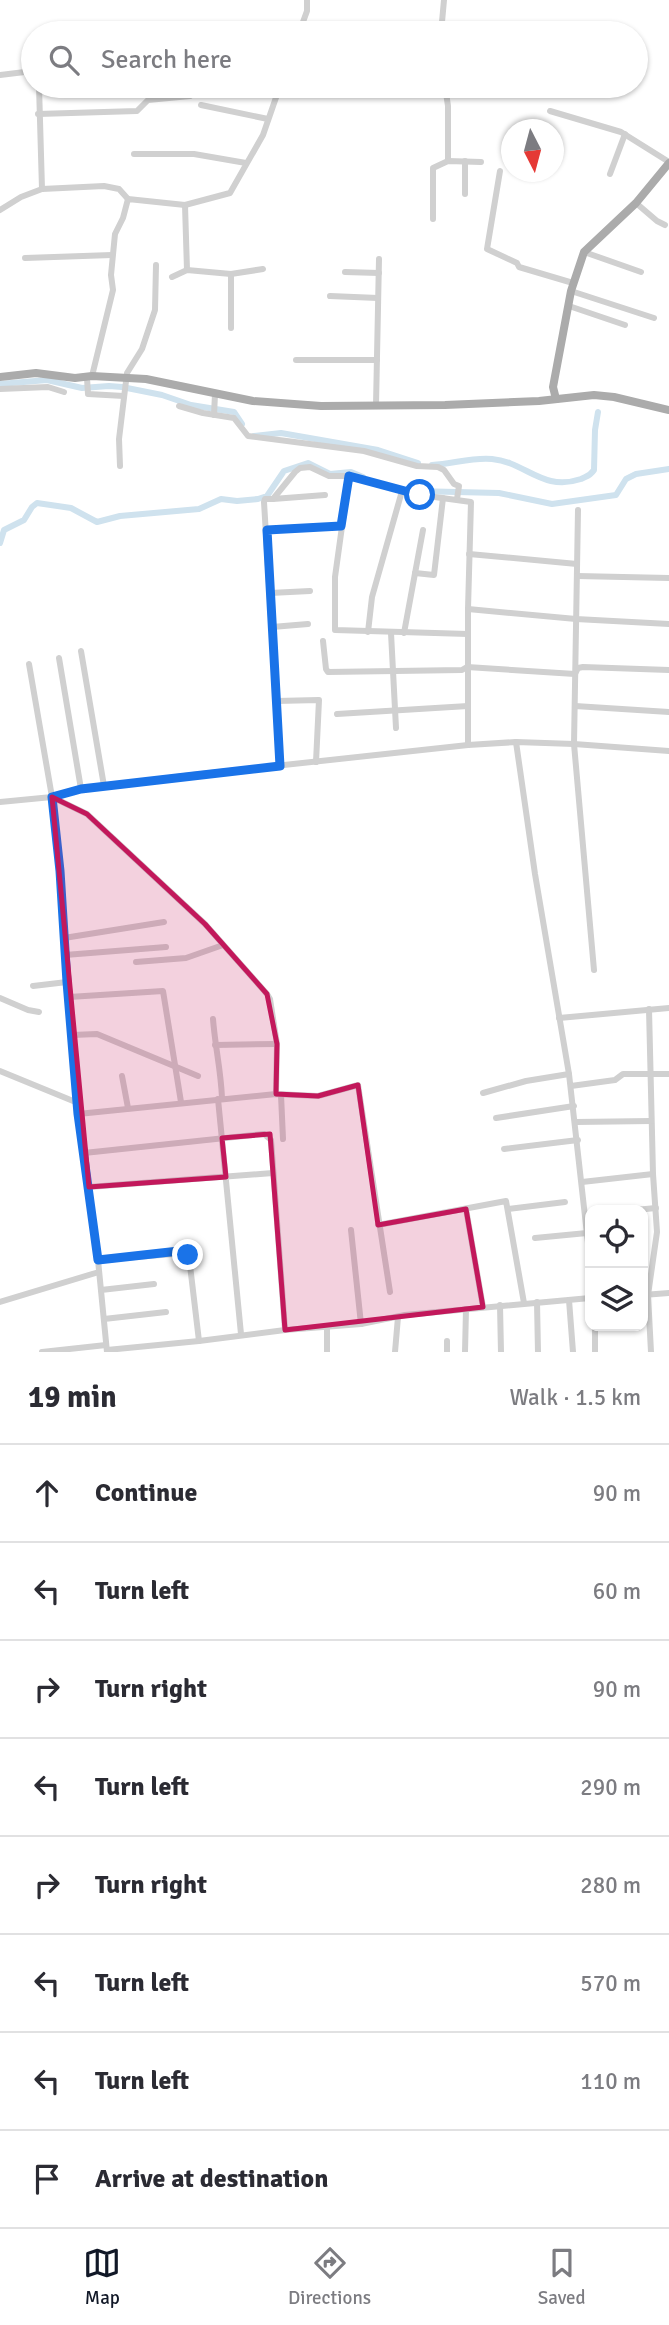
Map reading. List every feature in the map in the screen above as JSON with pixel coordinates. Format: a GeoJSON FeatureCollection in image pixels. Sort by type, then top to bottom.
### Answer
{"type":"FeatureCollection","features":[{"type":"Feature","properties":{"kind":"main road"},"geometry":{"type":"LineString","coordinates":[[556,399],[553,387],[572,287],[584,252],[636,203],[669,162]]}},
{"type":"Feature","properties":{"kind":"main road"},"geometry":{"type":"LineString","coordinates":[[0,376],[36,373],[89,379],[166,381],[215,398],[321,406],[446,405],[594,395],[669,410]]}},
{"type":"Feature","properties":{"kind":"street"},"geometry":{"type":"LineString","coordinates":[[303,21],[307,0]]}},
{"type":"Feature","properties":{"kind":"street"},"geometry":{"type":"LineString","coordinates":[[441,21],[444,0]]}},
{"type":"Feature","properties":{"kind":"street"},"geometry":{"type":"LineString","coordinates":[[0,75],[21,72]]}},
{"type":"Feature","properties":{"kind":"street"},"geometry":{"type":"LineString","coordinates":[[39,98],[42,189]]}},
{"type":"Feature","properties":{"kind":"street"},"geometry":{"type":"LineString","coordinates":[[38,114],[137,111],[148,100],[169,98]]}},
{"type":"Feature","properties":{"kind":"street"},"geometry":{"type":"LineString","coordinates":[[0,210],[21,197],[42,189],[104,186],[119,189],[128,199],[185,205],[230,193],[262,135],[276,98]]}},
{"type":"Feature","properties":{"kind":"street"},"geometry":{"type":"LineString","coordinates":[[447,98],[448,161]]}},
{"type":"Feature","properties":{"kind":"street"},"geometry":{"type":"LineString","coordinates":[[201,105],[268,119]]}},
{"type":"Feature","properties":{"kind":"street"},"geometry":{"type":"LineString","coordinates":[[550,111],[625,134],[669,162]]}},
{"type":"Feature","properties":{"kind":"street"},"geometry":{"type":"LineString","coordinates":[[610,174],[625,134]]}},
{"type":"Feature","properties":{"kind":"street"},"geometry":{"type":"LineString","coordinates":[[134,154],[194,155],[246,163]]}},
{"type":"Feature","properties":{"kind":"street"},"geometry":{"type":"LineString","coordinates":[[433,219],[433,167],[448,161],[481,162]]}},
{"type":"Feature","properties":{"kind":"street"},"geometry":{"type":"LineString","coordinates":[[465,161],[465,194]]}},
{"type":"Feature","properties":{"kind":"street"},"geometry":{"type":"LineString","coordinates":[[500,171],[487,248],[517,263],[519,267],[654,317]]}},
{"type":"Feature","properties":{"kind":"street"},"geometry":{"type":"LineString","coordinates":[[125,395],[88,394],[89,379],[113,290],[112,255],[115,234],[128,199]]}},
{"type":"Feature","properties":{"kind":"street"},"geometry":{"type":"LineString","coordinates":[[636,203],[665,225]]}},
{"type":"Feature","properties":{"kind":"street"},"geometry":{"type":"LineString","coordinates":[[185,205],[187,270]]}},
{"type":"Feature","properties":{"kind":"street"},"geometry":{"type":"LineString","coordinates":[[584,252],[641,272]]}},
{"type":"Feature","properties":{"kind":"street"},"geometry":{"type":"LineString","coordinates":[[25,258],[112,255]]}},
{"type":"Feature","properties":{"kind":"street"},"geometry":{"type":"LineString","coordinates":[[376,405],[379,259]]}},
{"type":"Feature","properties":{"kind":"street"},"geometry":{"type":"LineString","coordinates":[[120,466],[119,439],[126,381],[129,369],[142,349],[155,310],[156,265]]}},
{"type":"Feature","properties":{"kind":"street"},"geometry":{"type":"LineString","coordinates":[[172,277],[187,270],[231,274],[263,269]]}},
{"type":"Feature","properties":{"kind":"street"},"geometry":{"type":"LineString","coordinates":[[345,272],[379,273]]}},
{"type":"Feature","properties":{"kind":"street"},"geometry":{"type":"LineString","coordinates":[[231,274],[231,328]]}},
{"type":"Feature","properties":{"kind":"street"},"geometry":{"type":"LineString","coordinates":[[330,296],[378,298]]}},
{"type":"Feature","properties":{"kind":"street"},"geometry":{"type":"LineString","coordinates":[[569,306],[625,325]]}},
{"type":"Feature","properties":{"kind":"street"},"geometry":{"type":"LineString","coordinates":[[296,360],[377,360]]}},
{"type":"Feature","properties":{"kind":"street"},"geometry":{"type":"LineString","coordinates":[[0,389],[48,387],[64,392]]}},
{"type":"Feature","properties":{"kind":"street"},"geometry":{"type":"LineString","coordinates":[[214,415],[215,398]]}},
{"type":"Feature","properties":{"kind":"street"},"geometry":{"type":"LineString","coordinates":[[179,406],[234,418],[248,436],[256,438],[285,439],[364,451],[417,466],[438,467],[444,470],[454,484],[460,486],[457,499]]}},
{"type":"Feature","properties":{"kind":"street"},"geometry":{"type":"LineString","coordinates":[[273,499],[288,478],[300,468],[310,467],[337,477],[349,476],[402,491],[471,502],[468,745]]}},
{"type":"Feature","properties":{"kind":"street"},"geometry":{"type":"LineString","coordinates":[[349,476],[335,577],[335,630],[468,634]]}},
{"type":"Feature","properties":{"kind":"street"},"geometry":{"type":"LineString","coordinates":[[368,632],[372,597],[402,491]]}},
{"type":"Feature","properties":{"kind":"street"},"geometry":{"type":"LineString","coordinates":[[280,766],[264,500],[325,495]]}},
{"type":"Feature","properties":{"kind":"street"},"geometry":{"type":"LineString","coordinates":[[415,573],[434,575],[443,498]]}},
{"type":"Feature","properties":{"kind":"street"},"geometry":{"type":"LineString","coordinates":[[578,510],[574,744],[594,970]]}},
{"type":"Feature","properties":{"kind":"street"},"geometry":{"type":"LineString","coordinates":[[267,530],[341,526]]}},
{"type":"Feature","properties":{"kind":"street"},"geometry":{"type":"LineString","coordinates":[[404,633],[423,530]]}},
{"type":"Feature","properties":{"kind":"street"},"geometry":{"type":"LineString","coordinates":[[469,554],[577,564]]}},
{"type":"Feature","properties":{"kind":"street"},"geometry":{"type":"LineString","coordinates":[[577,576],[669,578]]}},
{"type":"Feature","properties":{"kind":"street"},"geometry":{"type":"LineString","coordinates":[[270,593],[310,591]]}},
{"type":"Feature","properties":{"kind":"street"},"geometry":{"type":"LineString","coordinates":[[468,609],[669,624]]}},
{"type":"Feature","properties":{"kind":"street"},"geometry":{"type":"LineString","coordinates":[[272,627],[308,624]]}},
{"type":"Feature","properties":{"kind":"street"},"geometry":{"type":"LineString","coordinates":[[391,632],[396,727]]}},
{"type":"Feature","properties":{"kind":"street"},"geometry":{"type":"LineString","coordinates":[[323,641],[326,671],[463,670],[467,667],[575,674]]}},
{"type":"Feature","properties":{"kind":"street"},"geometry":{"type":"LineString","coordinates":[[81,651],[104,786]]}},
{"type":"Feature","properties":{"kind":"street"},"geometry":{"type":"LineString","coordinates":[[59,658],[81,789]]}},
{"type":"Feature","properties":{"kind":"street"},"geometry":{"type":"LineString","coordinates":[[29,664],[52,797],[78,1114],[107,1349]]}},
{"type":"Feature","properties":{"kind":"street"},"geometry":{"type":"LineString","coordinates":[[575,674],[578,668],[583,667],[669,670]]}},
{"type":"Feature","properties":{"kind":"street"},"geometry":{"type":"LineString","coordinates":[[276,701],[319,699],[316,762]]}},
{"type":"Feature","properties":{"kind":"street"},"geometry":{"type":"LineString","coordinates":[[337,714],[468,706]]}},
{"type":"Feature","properties":{"kind":"street"},"geometry":{"type":"LineString","coordinates":[[575,706],[669,712]]}},
{"type":"Feature","properties":{"kind":"street"},"geometry":{"type":"LineString","coordinates":[[0,802],[52,797],[104,786],[468,745],[516,742],[669,751]]}},
{"type":"Feature","properties":{"kind":"street"},"geometry":{"type":"LineString","coordinates":[[516,742],[571,1086],[586,1205]]}},
{"type":"Feature","properties":{"kind":"street"},"geometry":{"type":"LineString","coordinates":[[52,797],[87,814],[205,924],[270,999],[277,1044],[283,1139]]}},
{"type":"Feature","properties":{"kind":"street"},"geometry":{"type":"LineString","coordinates":[[64,938],[164,922]]}},
{"type":"Feature","properties":{"kind":"street"},"geometry":{"type":"LineString","coordinates":[[136,962],[186,958],[223,945]]}},
{"type":"Feature","properties":{"kind":"street"},"geometry":{"type":"LineString","coordinates":[[65,955],[166,947]]}},
{"type":"Feature","properties":{"kind":"street"},"geometry":{"type":"LineString","coordinates":[[33,986],[67,982]]}},
{"type":"Feature","properties":{"kind":"street"},"geometry":{"type":"LineString","coordinates":[[69,997],[163,991],[181,1102]]}},
{"type":"Feature","properties":{"kind":"street"},"geometry":{"type":"LineString","coordinates":[[0,998],[39,1012]]}},
{"type":"Feature","properties":{"kind":"street"},"geometry":{"type":"LineString","coordinates":[[559,1017],[669,1008]]}},
{"type":"Feature","properties":{"kind":"street"},"geometry":{"type":"LineString","coordinates":[[648,1279],[657,1232],[649,1009]]}},
{"type":"Feature","properties":{"kind":"street"},"geometry":{"type":"LineString","coordinates":[[213,1019],[215,1045],[220,1060],[222,1138],[241,1334]]}},
{"type":"Feature","properties":{"kind":"street"},"geometry":{"type":"LineString","coordinates":[[72,1034],[96,1034],[198,1076]]}},
{"type":"Feature","properties":{"kind":"street"},"geometry":{"type":"LineString","coordinates":[[215,1045],[277,1044]]}},
{"type":"Feature","properties":{"kind":"street"},"geometry":{"type":"LineString","coordinates":[[0,1071],[78,1103]]}},
{"type":"Feature","properties":{"kind":"street"},"geometry":{"type":"LineString","coordinates":[[483,1093],[526,1081],[569,1074]]}},
{"type":"Feature","properties":{"kind":"street"},"geometry":{"type":"LineString","coordinates":[[571,1086],[615,1080],[623,1074],[669,1074]]}},
{"type":"Feature","properties":{"kind":"street"},"geometry":{"type":"LineString","coordinates":[[122,1076],[128,1108]]}},
{"type":"Feature","properties":{"kind":"street"},"geometry":{"type":"LineString","coordinates":[[78,1114],[220,1098],[279,1094],[318,1096],[358,1085],[390,1292]]}},
{"type":"Feature","properties":{"kind":"street"},"geometry":{"type":"LineString","coordinates":[[496,1118],[573,1106]]}},
{"type":"Feature","properties":{"kind":"street"},"geometry":{"type":"LineString","coordinates":[[576,1122],[651,1121]]}},
{"type":"Feature","properties":{"kind":"street"},"geometry":{"type":"LineString","coordinates":[[84,1153],[264,1134],[268,1136],[271,1140],[285,1330]]}},
{"type":"Feature","properties":{"kind":"street"},"geometry":{"type":"LineString","coordinates":[[504,1149],[578,1140]]}},
{"type":"Feature","properties":{"kind":"street"},"geometry":{"type":"LineString","coordinates":[[89,1187],[273,1173]]}},
{"type":"Feature","properties":{"kind":"street"},"geometry":{"type":"LineString","coordinates":[[582,1182],[653,1174]]}},
{"type":"Feature","properties":{"kind":"street"},"geometry":{"type":"LineString","coordinates":[[378,1225],[506,1201],[524,1303]]}},
{"type":"Feature","properties":{"kind":"street"},"geometry":{"type":"LineString","coordinates":[[508,1209],[565,1202]]}},
{"type":"Feature","properties":{"kind":"street"},"geometry":{"type":"LineString","coordinates":[[648,1209],[656,1208]]}},
{"type":"Feature","properties":{"kind":"street"},"geometry":{"type":"LineString","coordinates":[[466,1209],[483,1307]]}},
{"type":"Feature","properties":{"kind":"street"},"geometry":{"type":"LineString","coordinates":[[351,1230],[361,1324]]}},
{"type":"Feature","properties":{"kind":"street"},"geometry":{"type":"LineString","coordinates":[[536,1238],[585,1233]]}},
{"type":"Feature","properties":{"kind":"street"},"geometry":{"type":"LineString","coordinates":[[98,1260],[179,1251],[186,1253],[189,1257],[199,1341]]}},
{"type":"Feature","properties":{"kind":"street"},"geometry":{"type":"LineString","coordinates":[[0,1302],[99,1272]]}},
{"type":"Feature","properties":{"kind":"street"},"geometry":{"type":"LineString","coordinates":[[101,1290],[154,1284]]}},
{"type":"Feature","properties":{"kind":"street"},"geometry":{"type":"LineString","coordinates":[[648,1295],[669,1293]]}},
{"type":"Feature","properties":{"kind":"street"},"geometry":{"type":"LineString","coordinates":[[42,1352],[199,1341],[241,1334],[361,1324],[500,1305],[585,1298]]}},
{"type":"Feature","properties":{"kind":"street"},"geometry":{"type":"LineString","coordinates":[[569,1300],[573,1352]]}},
{"type":"Feature","properties":{"kind":"street"},"geometry":{"type":"LineString","coordinates":[[537,1302],[538,1352]]}},
{"type":"Feature","properties":{"kind":"street"},"geometry":{"type":"LineString","coordinates":[[500,1305],[501,1352]]}},
{"type":"Feature","properties":{"kind":"street"},"geometry":{"type":"LineString","coordinates":[[465,1352],[466,1309]]}},
{"type":"Feature","properties":{"kind":"street"},"geometry":{"type":"LineString","coordinates":[[104,1319],[166,1312]]}},
{"type":"Feature","properties":{"kind":"street"},"geometry":{"type":"LineString","coordinates":[[395,1352],[398,1317]]}},
{"type":"Feature","properties":{"kind":"street"},"geometry":{"type":"LineString","coordinates":[[648,1324],[651,1352]]}},
{"type":"Feature","properties":{"kind":"street"},"geometry":{"type":"LineString","coordinates":[[327,1327],[327,1352]]}},
{"type":"Feature","properties":{"kind":"street"},"geometry":{"type":"LineString","coordinates":[[595,1331],[595,1352]]}},
{"type":"Feature","properties":{"kind":"street"},"geometry":{"type":"LineString","coordinates":[[447,1341],[447,1352]]}},
{"type":"Feature","properties":{"kind":"highlighted area"},"geometry":{"type":"Polygon","coordinates":[[[52,797],[87,814],[205,924],[267,994],[277,1044],[276,1094],[318,1096],[358,1085],[378,1225],[466,1209],[483,1307],[285,1330],[270,1134],[222,1138],[226,1177],[89,1187],[52,797]]]}},
{"type":"Feature","properties":{"kind":"waterway"},"geometry":{"type":"LineString","coordinates":[[0,384],[47,380],[82,388],[122,387],[162,395],[191,405],[234,412],[242,424]]}},
{"type":"Feature","properties":{"kind":"waterway"},"geometry":{"type":"LineString","coordinates":[[432,465],[492,459],[515,465],[555,482],[581,479],[594,470],[598,412]]}},
{"type":"Feature","properties":{"kind":"waterway"},"geometry":{"type":"LineString","coordinates":[[254,436],[281,433],[378,450],[418,463]]}},
{"type":"Feature","properties":{"kind":"waterway"},"geometry":{"type":"LineString","coordinates":[[0,543],[4,530],[24,520],[37,503],[71,508],[97,522],[120,516],[199,509],[221,499],[258,499],[267,496],[284,471],[308,463],[330,474],[351,472],[363,477]]}},
{"type":"Feature","properties":{"kind":"waterway"},"geometry":{"type":"LineString","coordinates":[[414,491],[499,493],[552,504],[616,495],[626,479],[636,474],[669,469]]}},
{"type":"Feature","properties":{"kind":"route"},"geometry":{"type":"LineString","coordinates":[[188,1255],[179,1251],[98,1260],[78,1114],[52,797],[81,789],[280,766],[267,530],[341,526],[349,476],[420,495]]}}]}
